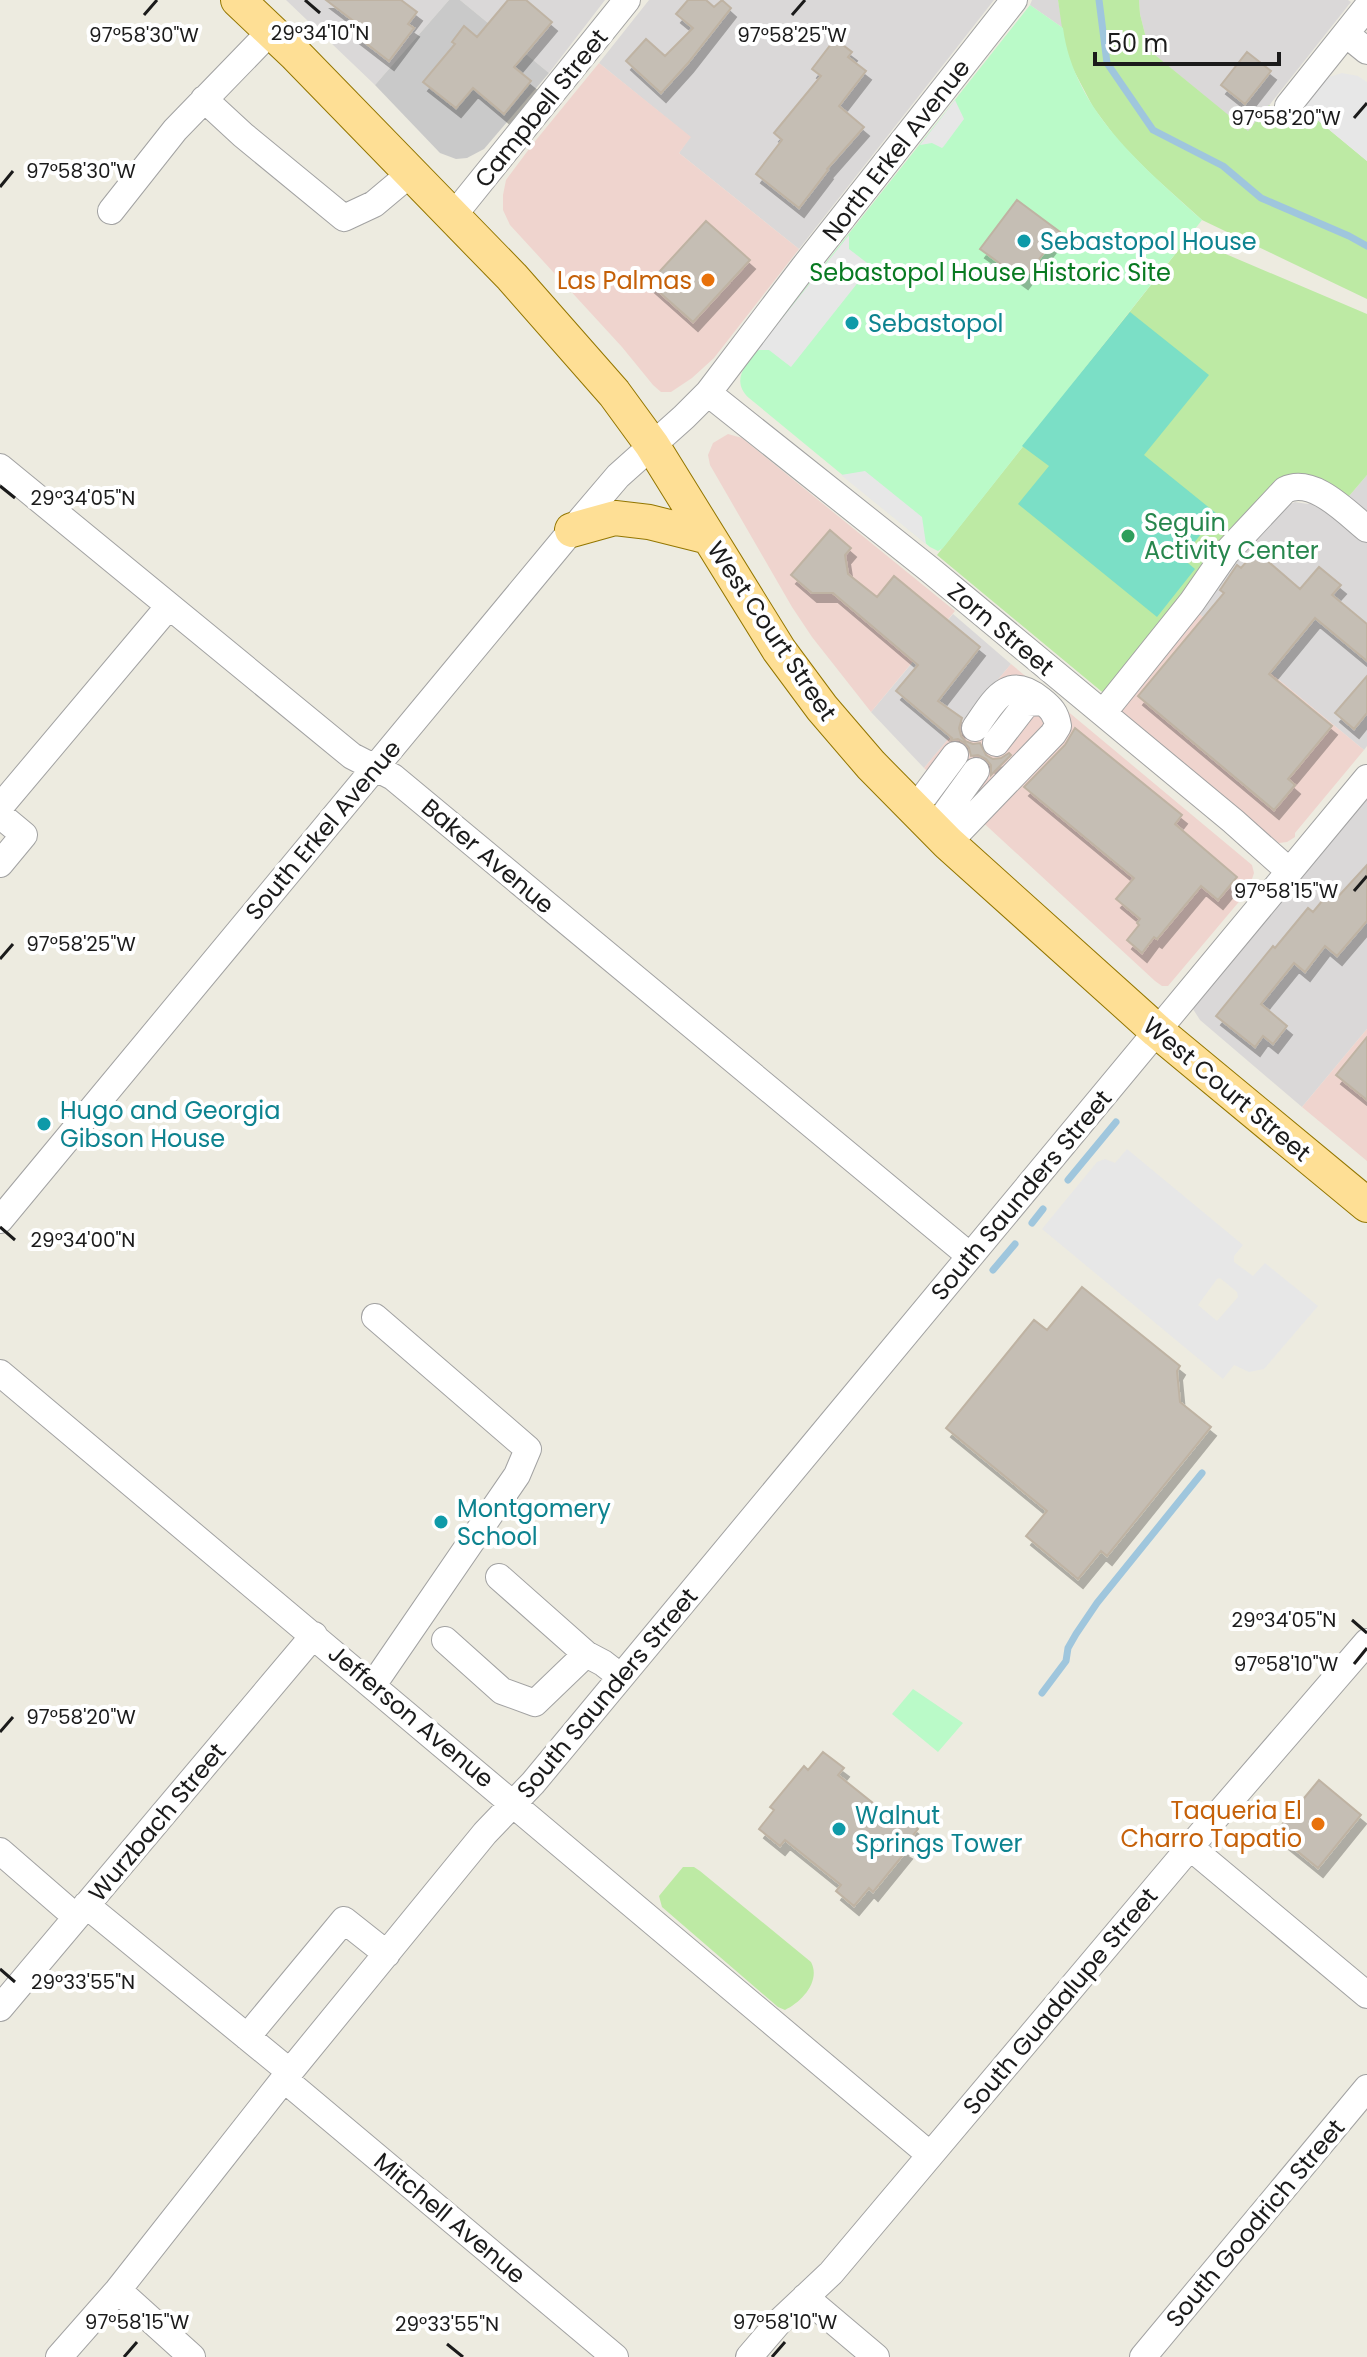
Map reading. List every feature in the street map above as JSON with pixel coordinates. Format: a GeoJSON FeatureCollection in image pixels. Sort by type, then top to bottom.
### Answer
{"type":"FeatureCollection","features":[{"type":"Feature","properties":{"kind":"main road","name":"West Court Street"},"geometry":{"type":"LineString","coordinates":[[238,0],[453,216],[614,393],[652,445],[779,650],[822,708],[871,765],[932,827],[1157,1031],[1365,1199]]}},
{"type":"Feature","properties":{"kind":"main road"},"geometry":{"type":"LineString","coordinates":[[572,530],[615,518],[649,522],[709,537]]}},
{"type":"Feature","properties":{"kind":"street","name":"Campbell Street"},"geometry":{"type":"LineString","coordinates":[[453,216],[627,0]]}},
{"type":"Feature","properties":{"kind":"street","name":"North Erkel Avenue"},"geometry":{"type":"LineString","coordinates":[[652,445],[708,393],[1014,0]]}},
{"type":"Feature","properties":{"kind":"street"},"geometry":{"type":"LineString","coordinates":[[1288,106],[1367,7]]}},
{"type":"Feature","properties":{"kind":"street"},"geometry":{"type":"LineString","coordinates":[[111,211],[175,130],[271,31]]}},
{"type":"Feature","properties":{"kind":"street"},"geometry":{"type":"LineString","coordinates":[[1346,34],[1367,51]]}},
{"type":"Feature","properties":{"kind":"street"},"geometry":{"type":"LineString","coordinates":[[204,99],[344,218],[374,204],[411,173]]}},
{"type":"Feature","properties":{"kind":"street","name":"Zorn Street"},"geometry":{"type":"LineString","coordinates":[[708,393],[929,569],[1289,871]]}},
{"type":"Feature","properties":{"kind":"street","name":"South Erkel Avenue"},"geometry":{"type":"LineString","coordinates":[[0,1220],[572,530],[618,476],[652,445]]}},
{"type":"Feature","properties":{"kind":"street","name":"Baker Avenue"},"geometry":{"type":"LineString","coordinates":[[0,467],[352,756],[393,777],[970,1256]]}},
{"type":"Feature","properties":{"kind":"street"},"geometry":{"type":"LineString","coordinates":[[1103,713],[1244,532],[1285,490],[1293,486],[1315,491],[1367,529]]}},
{"type":"Feature","properties":{"kind":"street"},"geometry":{"type":"LineString","coordinates":[[0,807],[169,606]]}},
{"type":"Feature","properties":{"kind":"street"},"geometry":{"type":"LineString","coordinates":[[932,827],[1053,734],[1058,726],[1052,709],[1030,691],[1021,688],[1005,691],[998,696],[975,728]]}},
{"type":"Feature","properties":{"kind":"street"},"geometry":{"type":"LineString","coordinates":[[996,743],[1027,703],[1043,702]]}},
{"type":"Feature","properties":{"kind":"street"},"geometry":{"type":"LineString","coordinates":[[932,827],[955,755]]}},
{"type":"Feature","properties":{"kind":"street"},"geometry":{"type":"LineString","coordinates":[[932,827],[976,771]]}},
{"type":"Feature","properties":{"kind":"street","name":"South Saunders Street"},"geometry":{"type":"LineString","coordinates":[[59,2357],[118,2290],[485,1833],[515,1804],[1367,778]]}},
{"type":"Feature","properties":{"kind":"street"},"geometry":{"type":"LineString","coordinates":[[0,815],[24,835],[0,864]]}},
{"type":"Feature","properties":{"kind":"street"},"geometry":{"type":"LineString","coordinates":[[373,1685],[517,1475],[528,1449],[375,1317]]}},
{"type":"Feature","properties":{"kind":"street","name":"Jefferson Avenue"},"geometry":{"type":"LineString","coordinates":[[3,1381],[314,1635],[929,2154]]}},
{"type":"Feature","properties":{"kind":"street"},"geometry":{"type":"LineString","coordinates":[[499,1577],[586,1654],[621,1677]]}},
{"type":"Feature","properties":{"kind":"street","name":"Wurzbach Street"},"geometry":{"type":"LineString","coordinates":[[0,2008],[314,1635]]}},
{"type":"Feature","properties":{"kind":"street"},"geometry":{"type":"LineString","coordinates":[[445,1640],[502,1691],[535,1703],[586,1654]]}},
{"type":"Feature","properties":{"kind":"street","name":"South Guadalupe Street"},"geometry":{"type":"LineString","coordinates":[[749,2357],[779,2322],[831,2273],[1367,1642]]}},
{"type":"Feature","properties":{"kind":"street"},"geometry":{"type":"LineString","coordinates":[[1190,1847],[1367,1995]]}},
{"type":"Feature","properties":{"kind":"street","name":"Mitchell Avenue"},"geometry":{"type":"LineString","coordinates":[[0,1851],[247,2037],[287,2076],[615,2357]]}},
{"type":"Feature","properties":{"kind":"street"},"geometry":{"type":"LineString","coordinates":[[247,2037],[344,1920],[387,1954]]}},
{"type":"Feature","properties":{"kind":"street","name":"South Goodrich Street"},"geometry":{"type":"LineString","coordinates":[[1143,2357],[1367,2088]]}},
{"type":"Feature","properties":{"kind":"street"},"geometry":{"type":"LineString","coordinates":[[118,2290],[192,2357]]}},
{"type":"Feature","properties":{"kind":"street"},"geometry":{"type":"LineString","coordinates":[[805,2297],[876,2357]]}},
{"type":"Feature","properties":{"kind":"shaded area"},"geometry":{"type":"Polygon","coordinates":[[[286,0],[449,0],[375,85],[286,0]]]}},
{"type":"Feature","properties":{"kind":"shaded area"},"geometry":{"type":"Polygon","coordinates":[[[449,0],[460,0],[549,73],[484,149],[467,158],[456,159],[440,153],[375,85],[449,0]]]}},
{"type":"Feature","properties":{"kind":"shaded area"},"geometry":{"type":"Polygon","coordinates":[[[460,0],[605,0],[549,73],[460,0]]]}},
{"type":"Feature","properties":{"kind":"shaded area"},"geometry":{"type":"Polygon","coordinates":[[[649,0],[994,0],[799,249],[679,153],[690,137],[599,63],[649,0]]]}},
{"type":"Feature","properties":{"kind":"shaded area"},"geometry":{"type":"Polygon","coordinates":[[[1032,0],[1058,0],[1063,28],[1030,5],[1032,0]]]}},
{"type":"Feature","properties":{"kind":"shaded area"},"geometry":{"type":"Polygon","coordinates":[[[1139,0],[1351,2],[1248,132],[1149,50],[1139,0]]]}},
{"type":"Feature","properties":{"kind":"shaded area"},"geometry":{"type":"Polygon","coordinates":[[[599,63],[691,137],[679,153],[799,249],[714,358],[671,392],[661,392],[653,385],[510,225],[503,210],[506,180],[599,63]]]}},
{"type":"Feature","properties":{"kind":"shaded area"},"geometry":{"type":"Polygon","coordinates":[[[1342,73],[1358,76],[1367,82],[1367,161],[1302,107],[1329,77],[1342,73]]]}},
{"type":"Feature","properties":{"kind":"shaded area"},"geometry":{"type":"Polygon","coordinates":[[[955,100],[964,119],[944,146],[942,148],[932,143],[920,145],[955,100]]]}},
{"type":"Feature","properties":{"kind":"shaded area"},"geometry":{"type":"Polygon","coordinates":[[[849,235],[849,249],[871,266],[791,367],[769,350],[755,352],[849,235]]]}},
{"type":"Feature","properties":{"kind":"shaded area"},"geometry":{"type":"Polygon","coordinates":[[[728,434],[742,438],[955,611],[871,712],[792,607],[710,465],[708,455],[713,443],[728,434]]]}},
{"type":"Feature","properties":{"kind":"shaded area"},"geometry":{"type":"Polygon","coordinates":[[[865,471],[922,517],[926,544],[841,475],[865,471]]]}},
{"type":"Feature","properties":{"kind":"shaded area"},"geometry":{"type":"Polygon","coordinates":[[[1367,475],[1367,520],[1344,502],[1367,475]]]}},
{"type":"Feature","properties":{"kind":"shaded area"},"geometry":{"type":"Polygon","coordinates":[[[1295,502],[1315,502],[1367,541],[1367,746],[1364,750],[1198,613],[1242,547],[1286,506],[1295,502]]]}},
{"type":"Feature","properties":{"kind":"shaded area"},"geometry":{"type":"Polygon","coordinates":[[[1198,613],[1364,750],[1295,833],[1295,837],[1287,842],[1279,843],[1118,710],[1198,613]]]}},
{"type":"Feature","properties":{"kind":"shaded area"},"geometry":{"type":"Polygon","coordinates":[[[953,614],[1011,664],[924,768],[871,712],[953,614]]]}},
{"type":"Feature","properties":{"kind":"shaded area"},"geometry":{"type":"Polygon","coordinates":[[[1011,664],[1252,865],[1254,873],[1248,891],[1168,986],[1155,981],[924,768],[1011,664]]]}},
{"type":"Feature","properties":{"kind":"shaded area"},"geometry":{"type":"Polygon","coordinates":[[[1367,798],[1367,1029],[1302,1107],[1200,1020],[1193,1009],[1367,798]]]}},
{"type":"Feature","properties":{"kind":"shaded area"},"geometry":{"type":"Polygon","coordinates":[[[1367,1029],[1367,1161],[1302,1107],[1367,1029]]]}},
{"type":"Feature","properties":{"kind":"shaded area"},"geometry":{"type":"Polygon","coordinates":[[[1127,1149],[1243,1245],[1234,1256],[1234,1262],[1253,1276],[1265,1263],[1318,1306],[1264,1369],[1249,1372],[1234,1365],[1223,1379],[1042,1229],[1097,1162],[1105,1159],[1115,1163],[1127,1149]],[[1220,1278],[1217,1279],[1198,1305],[1217,1321],[1238,1297],[1237,1292],[1220,1278]]]}},
{"type":"Feature","properties":{"kind":"green space"},"geometry":{"type":"Polygon","coordinates":[[[1058,0],[1139,0],[1149,50],[1248,131],[1269,105],[1290,122],[1304,109],[1367,161],[1367,299],[1202,220],[1152,175],[1119,142],[1093,107],[1072,67],[1064,42],[1058,0]]]}},
{"type":"Feature","properties":{"kind":"green space","name":"Sebastopol House Historic Site"},"geometry":{"type":"Polygon","coordinates":[[[1030,5],[1063,28],[1081,86],[1115,135],[1135,158],[1202,220],[938,551],[749,398],[741,386],[741,375],[755,352],[1030,5]]]}},
{"type":"Feature","properties":{"kind":"green space"},"geometry":{"type":"Polygon","coordinates":[[[1188,238],[1367,314],[1367,475],[1344,502],[1304,478],[1107,696],[937,555],[1188,238]]]}},
{"type":"Feature","properties":{"kind":"green space","name":"Seguin Activity Center"},"geometry":{"type":"Polygon","coordinates":[[[1130,312],[1209,375],[1144,455],[1217,514],[1182,558],[1195,569],[1157,617],[1018,504],[1049,466],[1022,446],[1130,312]]]}},
{"type":"Feature","properties":{"kind":"green space"},"geometry":{"type":"Polygon","coordinates":[[[913,1689],[963,1723],[938,1752],[892,1714],[913,1689]]]}},
{"type":"Feature","properties":{"kind":"green space"},"geometry":{"type":"Polygon","coordinates":[[[683,1867],[694,1867],[700,1871],[811,1962],[812,1983],[798,2002],[785,2010],[778,2007],[662,1907],[659,1896],[683,1867]]]}},
{"type":"Feature","properties":{"kind":"building"},"geometry":{"type":"Polygon","coordinates":[[[326,0],[401,0],[417,12],[408,24],[414,28],[389,61],[354,34],[360,26],[326,0]]]}},
{"type":"Feature","properties":{"kind":"building"},"geometry":{"type":"Polygon","coordinates":[[[508,0],[526,0],[552,22],[514,67],[531,81],[504,114],[473,88],[456,108],[423,82],[455,44],[452,42],[464,26],[477,37],[508,0]]]}},
{"type":"Feature","properties":{"kind":"building"},"geometry":{"type":"Polygon","coordinates":[[[688,0],[706,0],[714,7],[722,0],[731,8],[661,93],[626,61],[646,39],[665,56],[693,28],[676,14],[688,0]]]}},
{"type":"Feature","properties":{"kind":"building"},"geometry":{"type":"Polygon","coordinates":[[[835,39],[852,52],[848,57],[866,71],[839,106],[864,127],[827,169],[799,208],[756,174],[782,140],[774,133],[821,76],[812,69],[835,39]]]}},
{"type":"Feature","properties":{"kind":"building"},"geometry":{"type":"Polygon","coordinates":[[[1247,52],[1271,71],[1245,104],[1221,85],[1247,52]]]}},
{"type":"Feature","properties":{"kind":"building"},"geometry":{"type":"Polygon","coordinates":[[[1017,200],[1060,232],[1023,280],[980,249],[1017,200]]]}},
{"type":"Feature","properties":{"kind":"building"},"geometry":{"type":"Polygon","coordinates":[[[706,221],[750,260],[693,322],[649,283],[706,221]]]}},
{"type":"Feature","properties":{"kind":"building"},"geometry":{"type":"Polygon","coordinates":[[[830,530],[851,548],[845,555],[848,574],[877,597],[894,576],[980,647],[938,701],[962,718],[959,728],[965,741],[980,743],[986,755],[993,759],[1011,755],[991,775],[991,765],[986,759],[971,756],[965,743],[958,739],[951,740],[896,691],[918,665],[833,593],[812,593],[791,575],[830,530]]]}},
{"type":"Feature","properties":{"kind":"building"},"geometry":{"type":"Polygon","coordinates":[[[1256,551],[1300,589],[1319,567],[1341,585],[1332,595],[1367,624],[1367,661],[1315,618],[1269,674],[1332,726],[1288,779],[1295,785],[1274,810],[1138,696],[1224,593],[1220,590],[1237,565],[1241,568],[1256,551]]]}},
{"type":"Feature","properties":{"kind":"building"},"geometry":{"type":"Polygon","coordinates":[[[1367,676],[1367,713],[1354,729],[1335,713],[1367,676]]]}},
{"type":"Feature","properties":{"kind":"building"},"geometry":{"type":"Polygon","coordinates":[[[1075,728],[1182,815],[1175,824],[1237,877],[1218,900],[1201,886],[1142,953],[1127,940],[1140,919],[1116,899],[1134,878],[1024,787],[1065,745],[1075,728]]]}},
{"type":"Feature","properties":{"kind":"building"},"geometry":{"type":"Polygon","coordinates":[[[1367,865],[1367,921],[1337,956],[1325,946],[1305,972],[1294,963],[1261,1004],[1287,1026],[1273,1044],[1263,1036],[1255,1047],[1216,1016],[1308,908],[1313,912],[1327,895],[1334,901],[1367,865]]]}},
{"type":"Feature","properties":{"kind":"building"},"geometry":{"type":"Polygon","coordinates":[[[1367,1037],[1367,1100],[1336,1075],[1367,1037]]]}},
{"type":"Feature","properties":{"kind":"building"},"geometry":{"type":"Polygon","coordinates":[[[1082,1287],[1180,1366],[1177,1371],[1180,1402],[1211,1427],[1107,1556],[1101,1551],[1078,1579],[1026,1536],[1047,1511],[946,1428],[1034,1320],[1047,1330],[1082,1287]]]}},
{"type":"Feature","properties":{"kind":"building","name":"Walnut Springs Tower"},"geometry":{"type":"Polygon","coordinates":[[[823,1752],[844,1768],[838,1775],[893,1819],[898,1813],[918,1829],[903,1848],[907,1850],[873,1892],[869,1888],[854,1906],[836,1891],[841,1885],[785,1840],[780,1846],[759,1829],[774,1810],[770,1807],[804,1766],[808,1770],[823,1752]]]}},
{"type":"Feature","properties":{"kind":"building","name":"Taqueria El Charro Tapatio"},"geometry":{"type":"Polygon","coordinates":[[[1319,1780],[1361,1815],[1318,1868],[1275,1833],[1319,1780]]]}},
{"type":"Feature","properties":{"kind":"waterway"},"geometry":{"type":"LineString","coordinates":[[1099,0],[1107,63],[1153,130],[1223,166],[1261,198],[1367,246]]}},
{"type":"Feature","properties":{"kind":"waterway"},"geometry":{"type":"LineString","coordinates":[[1068,1180],[1116,1122]]}},
{"type":"Feature","properties":{"kind":"waterway"},"geometry":{"type":"LineString","coordinates":[[1032,1223],[1043,1209]]}},
{"type":"Feature","properties":{"kind":"waterway"},"geometry":{"type":"LineString","coordinates":[[993,1270],[1015,1244]]}},
{"type":"Feature","properties":{"kind":"waterway"},"geometry":{"type":"LineString","coordinates":[[1042,1693],[1066,1661],[1068,1648],[1097,1603],[1202,1473]]}},
{"type":"Feature","properties":{"kind":"place","name":"Sebastopol House"},"geometry":{"type":"Point","coordinates":[1024,241]}},
{"type":"Feature","properties":{"kind":"place","name":"Las Palmas"},"geometry":{"type":"Point","coordinates":[708,280]}},
{"type":"Feature","properties":{"kind":"place","name":"Sebastopol"},"geometry":{"type":"Point","coordinates":[852,323]}},
{"type":"Feature","properties":{"kind":"place","name":"Seguin Activity Center"},"geometry":{"type":"Point","coordinates":[1128,536]}},
{"type":"Feature","properties":{"kind":"place","name":"Hugo and Georgia Gibson House"},"geometry":{"type":"Point","coordinates":[44,1124]}},
{"type":"Feature","properties":{"kind":"place","name":"Montgomery School"},"geometry":{"type":"Point","coordinates":[441,1522]}},
{"type":"Feature","properties":{"kind":"place","name":"Taqueria El Charro Tapatio"},"geometry":{"type":"Point","coordinates":[1318,1824]}},
{"type":"Feature","properties":{"kind":"place","name":"Walnut Springs Tower"},"geometry":{"type":"Point","coordinates":[839,1829]}}]}
